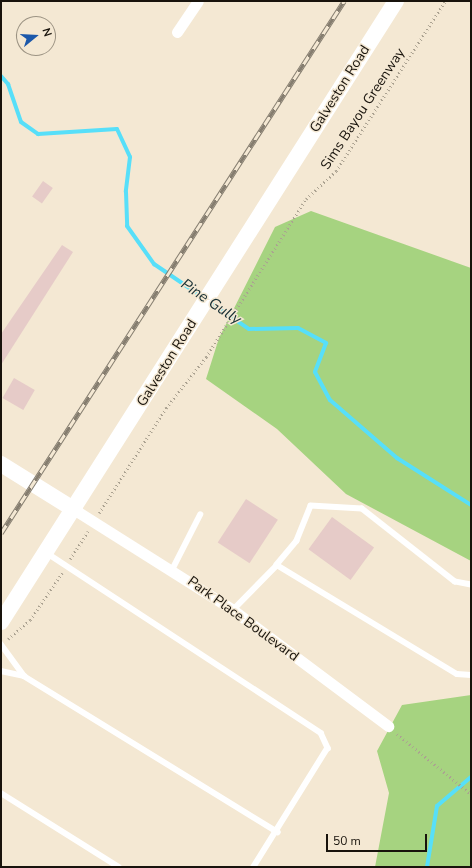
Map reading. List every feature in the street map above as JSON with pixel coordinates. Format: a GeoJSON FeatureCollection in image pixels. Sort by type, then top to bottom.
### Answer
{"type":"FeatureCollection","features":[{"type":"Feature","properties":{"kind":"main road","name":"Galveston Road"},"geometry":{"type":"LineString","coordinates":[[1,622],[75,510],[396,1]]}},
{"type":"Feature","properties":{"kind":"main road","name":"Park Place Boulevard"},"geometry":{"type":"LineString","coordinates":[[1,464],[75,510]]}},
{"type":"Feature","properties":{"kind":"street"},"geometry":{"type":"LineString","coordinates":[[176,32],[198,1]]}},
{"type":"Feature","properties":{"kind":"street","name":"Park Place Boulevard"},"geometry":{"type":"LineString","coordinates":[[75,510],[233,610],[388,726]]}},
{"type":"Feature","properties":{"kind":"lane"},"geometry":{"type":"LineString","coordinates":[[233,610],[277,565],[297,541],[311,506],[362,509],[455,582],[471,585]]}},
{"type":"Feature","properties":{"kind":"lane"},"geometry":{"type":"LineString","coordinates":[[172,570],[200,515]]}},
{"type":"Feature","properties":{"kind":"lane"},"geometry":{"type":"LineString","coordinates":[[46,553],[320,733],[328,748],[278,832],[254,867]]}},
{"type":"Feature","properties":{"kind":"lane"},"geometry":{"type":"LineString","coordinates":[[277,565],[457,674],[471,675]]}},
{"type":"Feature","properties":{"kind":"lane"},"geometry":{"type":"LineString","coordinates":[[1,644],[24,676]]}},
{"type":"Feature","properties":{"kind":"lane"},"geometry":{"type":"LineString","coordinates":[[1,671],[24,676],[278,832]]}},
{"type":"Feature","properties":{"kind":"lane"},"geometry":{"type":"LineString","coordinates":[[1,793],[119,867]]}},
{"type":"Feature","properties":{"kind":"path","name":"Sims Bayou Greenway"},"geometry":{"type":"LineString","coordinates":[[103,507],[166,408],[206,357],[280,243],[306,199],[336,171],[445,1]]}},
{"type":"Feature","properties":{"kind":"path"},"geometry":{"type":"LineString","coordinates":[[70,559],[86,535]]}},
{"type":"Feature","properties":{"kind":"path"},"geometry":{"type":"LineString","coordinates":[[8,639],[39,609],[61,574]]}},
{"type":"Feature","properties":{"kind":"path"},"geometry":{"type":"LineString","coordinates":[[388,726],[471,794]]}},
{"type":"Feature","properties":{"kind":"green space"},"geometry":{"type":"Polygon","coordinates":[[[311,211],[471,268],[471,561],[346,494],[277,429],[206,379],[219,338],[275,227],[311,211]]]}},
{"type":"Feature","properties":{"kind":"green space"},"geometry":{"type":"Polygon","coordinates":[[[471,695],[471,867],[375,867],[389,793],[377,751],[402,705],[471,695]]]}},
{"type":"Feature","properties":{"kind":"building"},"geometry":{"type":"Polygon","coordinates":[[[43,181],[53,188],[42,203],[32,197],[43,181]]]}},
{"type":"Feature","properties":{"kind":"building"},"geometry":{"type":"Polygon","coordinates":[[[62,245],[73,252],[1,365],[1,334],[62,245]]]}},
{"type":"Feature","properties":{"kind":"building"},"geometry":{"type":"Polygon","coordinates":[[[14,378],[35,390],[23,410],[2,398],[14,378]]]}},
{"type":"Feature","properties":{"kind":"building"},"geometry":{"type":"Polygon","coordinates":[[[246,499],[278,520],[250,563],[218,543],[246,499]]]}},
{"type":"Feature","properties":{"kind":"building"},"geometry":{"type":"Polygon","coordinates":[[[332,517],[374,548],[351,580],[308,549],[332,517]]]}},
{"type":"Feature","properties":{"kind":"waterway","name":"Pine Gully"},"geometry":{"type":"LineString","coordinates":[[1,76],[8,84],[21,122],[38,134],[117,129],[130,157],[126,192],[127,226],[154,264],[204,298]]}},
{"type":"Feature","properties":{"kind":"waterway","name":"Pine Gully"},"geometry":{"type":"LineString","coordinates":[[209,302],[249,329],[298,328],[326,343],[315,372],[330,400],[397,458],[471,505]]}},
{"type":"Feature","properties":{"kind":"waterway"},"geometry":{"type":"LineString","coordinates":[[427,867],[437,806],[471,777]]}},
{"type":"Feature","properties":{"kind":"railway"},"geometry":{"type":"LineString","coordinates":[[1,533],[344,1]]}}]}
